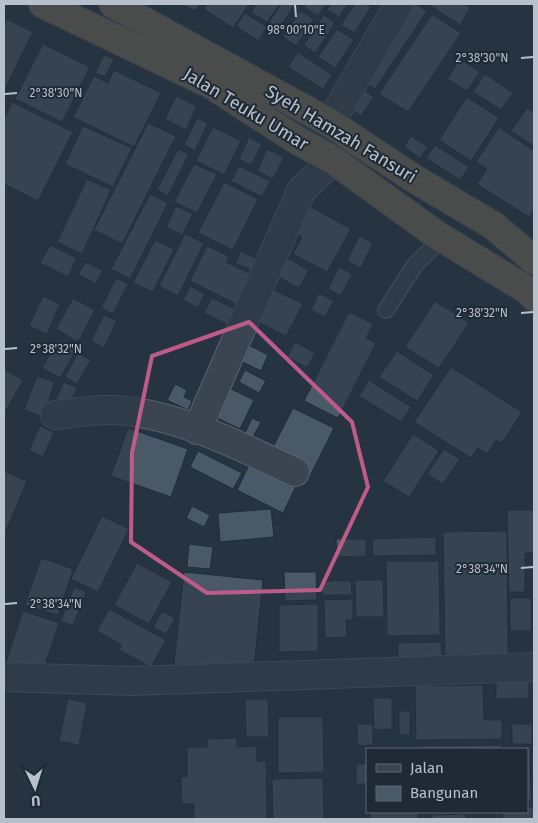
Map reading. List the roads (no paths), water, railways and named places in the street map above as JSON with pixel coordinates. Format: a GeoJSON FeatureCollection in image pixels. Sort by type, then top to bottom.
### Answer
{"type":"FeatureCollection","features":[{"type":"Feature","properties":{"kind":"highway","name":"Jalan Teuku Umar"},"geometry":{"type":"LineString","coordinates":[[43,4],[210,84],[333,160],[437,235],[529,291],[534,297]]}},
{"type":"Feature","properties":{"kind":"highway","name":"Syeh Hamzah Fansuri"},"geometry":{"type":"LineString","coordinates":[[113,4],[330,123],[413,178],[494,226],[534,260]]}},
{"type":"Feature","properties":{"kind":"street"},"geometry":{"type":"LineString","coordinates":[[330,123],[399,4]]}},
{"type":"Feature","properties":{"kind":"street"},"geometry":{"type":"LineString","coordinates":[[198,430],[301,191],[333,160]]}},
{"type":"Feature","properties":{"kind":"street"},"geometry":{"type":"LineString","coordinates":[[55,415],[109,410],[156,416],[248,450],[295,472]]}},
{"type":"Feature","properties":{"kind":"street"},"geometry":{"type":"LineString","coordinates":[[4,677],[132,681],[534,668]]}},
{"type":"Feature","properties":{"kind":"lane"},"geometry":{"type":"LineString","coordinates":[[386,310],[415,265],[440,240],[437,235]]}}]}
